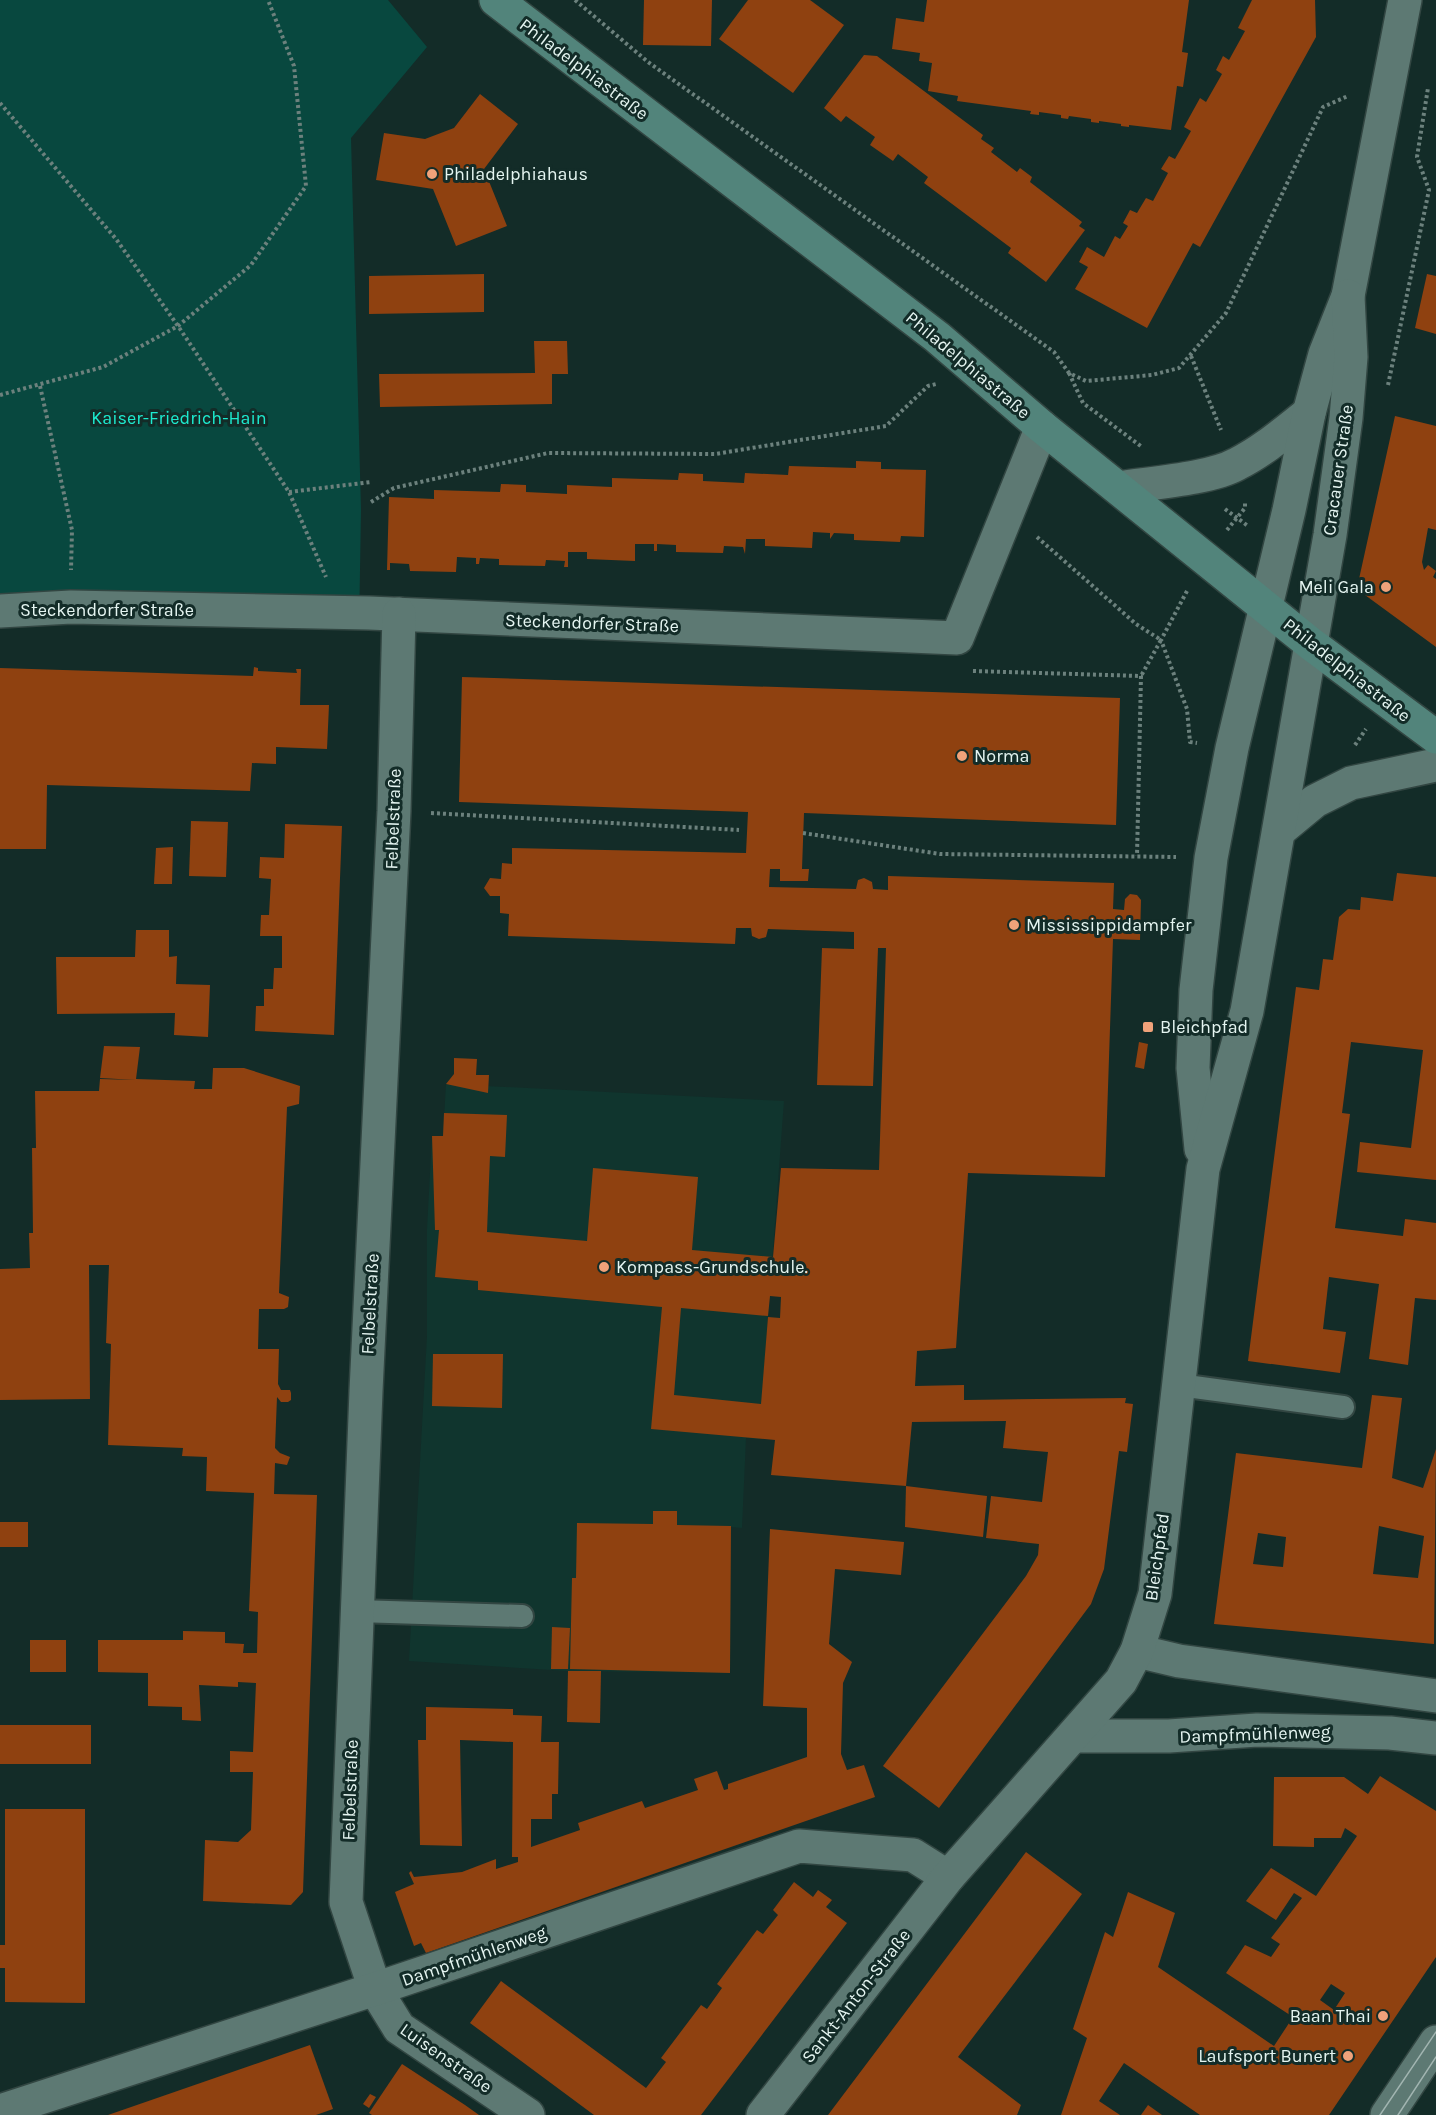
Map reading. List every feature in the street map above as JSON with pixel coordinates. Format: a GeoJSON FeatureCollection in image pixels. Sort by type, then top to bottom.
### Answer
{"type":"FeatureCollection","features":[{"type":"Feature","properties":{"kind":"main road","name":"Philadelphiastraße"},"geometry":{"type":"LineString","coordinates":[[496,0],[975,368],[1042,427],[1311,644],[1436,736]]}},
{"type":"Feature","properties":{"kind":"street","name":"Cracauer Straße"},"geometry":{"type":"LineString","coordinates":[[1264,605],[1280,549],[1309,413],[1325,354],[1348,296],[1405,0]]}},
{"type":"Feature","properties":{"kind":"street","name":"Cracauer Straße"},"geometry":{"type":"LineString","coordinates":[[1311,644],[1346,418],[1351,357],[1348,296]]}},
{"type":"Feature","properties":{"kind":"street"},"geometry":{"type":"LineString","coordinates":[[1119,488],[1184,478],[1235,466],[1281,436],[1309,413]]}},
{"type":"Feature","properties":{"kind":"street"},"geometry":{"type":"LineString","coordinates":[[957,638],[1042,427]]}},
{"type":"Feature","properties":{"kind":"street","name":"Bleichpfad"},"geometry":{"type":"LineString","coordinates":[[1203,1169],[1193,1068],[1196,990],[1210,858],[1264,605]]}},
{"type":"Feature","properties":{"kind":"street","name":"Steckendorfer Straße"},"geometry":{"type":"LineString","coordinates":[[0,611],[71,607],[399,614],[957,638]]}},
{"type":"Feature","properties":{"kind":"street","name":"Felbelstraße"},"geometry":{"type":"LineString","coordinates":[[375,1989],[346,1902],[357,1611],[394,811],[399,614]]}},
{"type":"Feature","properties":{"kind":"street","name":"Bleichpfad"},"geometry":{"type":"LineString","coordinates":[[948,1877],[1121,1682],[1137,1651],[1155,1594],[1203,1169],[1247,1011],[1311,644]]}},
{"type":"Feature","properties":{"kind":"street"},"geometry":{"type":"LineString","coordinates":[[1280,830],[1315,801],[1352,783],[1436,765]]}},
{"type":"Feature","properties":{"kind":"street"},"geometry":{"type":"LineString","coordinates":[[1137,1651],[1179,1661],[1436,1696]]}},
{"type":"Feature","properties":{"kind":"street","name":"Dampfmühlenweg"},"geometry":{"type":"LineString","coordinates":[[1074,1736],[1169,1736],[1257,1730],[1390,1733],[1436,1738]]}},
{"type":"Feature","properties":{"kind":"street","name":"Dampfmühlenweg"},"geometry":{"type":"LineString","coordinates":[[0,2111],[375,1989],[799,1846],[913,1855],[948,1877]]}},
{"type":"Feature","properties":{"kind":"street","name":"Sankt-Anton-Straße"},"geometry":{"type":"LineString","coordinates":[[764,2115],[948,1877]]}},
{"type":"Feature","properties":{"kind":"street","name":"Luisenstraße"},"geometry":{"type":"LineString","coordinates":[[375,1989],[399,2028],[528,2115]]}},
{"type":"Feature","properties":{"kind":"street"},"geometry":{"type":"LineString","coordinates":[[1387,2115],[1436,2042]]}},
{"type":"Feature","properties":{"kind":"lane"},"geometry":{"type":"LineString","coordinates":[[1179,1385],[1343,1407]]}},
{"type":"Feature","properties":{"kind":"lane"},"geometry":{"type":"LineString","coordinates":[[357,1611],[522,1616]]}},
{"type":"Feature","properties":{"kind":"path"},"geometry":{"type":"LineString","coordinates":[[0,395],[40,386],[103,367],[178,326],[251,265],[306,186],[294,66],[268,0]]}},
{"type":"Feature","properties":{"kind":"path"},"geometry":{"type":"LineString","coordinates":[[575,0],[648,62],[1054,352],[1069,374],[1083,403],[1280,549]]}},
{"type":"Feature","properties":{"kind":"path"},"geometry":{"type":"LineString","coordinates":[[1386,393],[1429,190],[1417,157],[1430,76]]}},
{"type":"Feature","properties":{"kind":"path"},"geometry":{"type":"LineString","coordinates":[[1069,374],[1086,381],[1152,375],[1179,368],[1226,313],[1323,107],[1350,95]]}},
{"type":"Feature","properties":{"kind":"path"},"geometry":{"type":"LineString","coordinates":[[0,103],[116,239],[178,326],[289,492],[342,613]]}},
{"type":"Feature","properties":{"kind":"path"},"geometry":{"type":"LineString","coordinates":[[371,502],[394,488],[548,453],[715,454],[886,426],[928,386],[975,368]]}},
{"type":"Feature","properties":{"kind":"path"},"geometry":{"type":"LineString","coordinates":[[40,386],[72,530],[71,607]]}},
{"type":"Feature","properties":{"kind":"path"},"geometry":{"type":"LineString","coordinates":[[289,492],[371,482]]}},
{"type":"Feature","properties":{"kind":"path"},"geometry":{"type":"LineString","coordinates":[[1009,510],[1084,580],[1136,624],[1161,640],[1141,676],[1137,856]]}},
{"type":"Feature","properties":{"kind":"path"},"geometry":{"type":"LineString","coordinates":[[957,638],[972,671],[1141,676]]}},
{"type":"Feature","properties":{"kind":"path"},"geometry":{"type":"LineString","coordinates":[[394,811],[739,830]]}},
{"type":"Feature","properties":{"kind":"path"},"geometry":{"type":"LineString","coordinates":[[803,833],[940,854],[1210,858]]}},
{"type":"Feature","properties":{"kind":"shaded area"},"geometry":{"type":"Polygon","coordinates":[[[446,1084],[784,1101],[759,1439],[746,1438],[742,1528],[731,1527],[730,1673],[568,1671],[409,1661],[427,1336],[427,1229],[432,1136],[443,1136],[446,1084]]]}},
{"type":"Feature","properties":{"kind":"green space","name":"Kaiser-Friedrich-Hain"},"geometry":{"type":"Polygon","coordinates":[[[0,0],[388,0],[427,47],[351,138],[361,510],[359,630],[0,623],[0,0]]]}},
{"type":"Feature","properties":{"kind":"building"},"geometry":{"type":"Polygon","coordinates":[[[644,0],[712,0],[711,46],[643,45],[644,0]]]}},
{"type":"Feature","properties":{"kind":"building"},"geometry":{"type":"Polygon","coordinates":[[[748,0],[810,0],[844,25],[793,93],[719,39],[748,0]]]}},
{"type":"Feature","properties":{"kind":"building"},"geometry":{"type":"Polygon","coordinates":[[[927,0],[1189,0],[1182,52],[1188,53],[1183,87],[1177,86],[1171,130],[1091,122],[1091,119],[1069,116],[1068,119],[1061,118],[1061,115],[1039,112],[1039,115],[1030,114],[1031,111],[957,101],[958,96],[928,91],[932,63],[919,61],[920,53],[892,49],[896,18],[924,22],[927,0]]]}},
{"type":"Feature","properties":{"kind":"building"},"geometry":{"type":"Polygon","coordinates":[[[1252,0],[1315,0],[1316,37],[1200,247],[1193,243],[1147,328],[1075,289],[1088,267],[1079,262],[1087,247],[1104,257],[1115,236],[1120,239],[1128,226],[1123,223],[1130,210],[1137,213],[1146,198],[1153,201],[1168,173],[1161,169],[1169,156],[1175,159],[1191,131],[1184,127],[1200,98],[1206,102],[1222,74],[1216,70],[1223,56],[1229,60],[1245,31],[1238,28],[1252,0]]]}},
{"type":"Feature","properties":{"kind":"building"},"geometry":{"type":"Polygon","coordinates":[[[864,55],[877,56],[983,135],[981,139],[994,148],[991,152],[1017,172],[1020,168],[1032,177],[1030,182],[1082,222],[1079,226],[1085,230],[1046,282],[1008,253],[1011,248],[924,183],[928,177],[898,154],[893,161],[870,145],[875,137],[846,116],[841,122],[824,108],[864,55]]]}},
{"type":"Feature","properties":{"kind":"building","name":"Philadelphiahaus"},"geometry":{"type":"Polygon","coordinates":[[[480,94],[518,124],[484,169],[507,226],[456,246],[433,189],[376,180],[384,133],[425,139],[454,128],[480,94]]]}},
{"type":"Feature","properties":{"kind":"building"},"geometry":{"type":"Polygon","coordinates":[[[484,274],[484,312],[369,314],[369,276],[484,274]]]}},
{"type":"Feature","properties":{"kind":"building"},"geometry":{"type":"Polygon","coordinates":[[[1427,274],[1436,276],[1436,334],[1415,328],[1427,274]]]}},
{"type":"Feature","properties":{"kind":"building"},"geometry":{"type":"Polygon","coordinates":[[[534,341],[567,341],[568,374],[552,374],[552,404],[380,407],[379,374],[535,373],[534,341]]]}},
{"type":"Feature","properties":{"kind":"building"},"geometry":{"type":"Polygon","coordinates":[[[1395,416],[1436,426],[1436,530],[1428,528],[1422,562],[1424,570],[1428,565],[1436,571],[1433,577],[1436,579],[1436,647],[1365,595],[1359,579],[1395,416]]]}},
{"type":"Feature","properties":{"kind":"building"},"geometry":{"type":"Polygon","coordinates":[[[856,461],[881,462],[881,469],[926,470],[924,537],[901,536],[900,542],[854,540],[854,534],[834,533],[830,539],[830,533],[813,532],[812,548],[765,546],[765,539],[746,539],[745,554],[743,547],[724,546],[723,553],[676,552],[676,545],[657,544],[657,551],[654,551],[654,544],[635,544],[635,561],[587,559],[587,552],[568,552],[568,567],[564,567],[565,561],[546,560],[545,566],[499,565],[499,559],[480,558],[479,564],[476,564],[476,558],[457,557],[456,572],[410,571],[409,564],[390,563],[390,570],[387,570],[389,497],[434,499],[434,490],[500,492],[501,484],[526,485],[526,492],[567,494],[567,485],[612,487],[612,478],[678,480],[679,473],[703,474],[703,481],[744,483],[745,473],[788,475],[789,466],[856,468],[856,461]]]}},
{"type":"Feature","properties":{"kind":"building"},"geometry":{"type":"Polygon","coordinates":[[[254,667],[258,668],[258,671],[297,673],[296,669],[301,669],[300,705],[329,705],[327,749],[276,747],[276,764],[252,763],[250,791],[47,785],[46,849],[0,849],[0,668],[253,676],[254,667]]]}},
{"type":"Feature","properties":{"kind":"building"},"geometry":{"type":"Polygon","coordinates":[[[462,677],[1120,698],[1116,825],[804,813],[802,869],[809,869],[808,881],[780,881],[780,869],[770,869],[769,887],[856,889],[858,880],[864,878],[872,882],[873,889],[888,890],[888,876],[1114,883],[1113,909],[1124,910],[1125,899],[1130,894],[1137,895],[1141,900],[1140,940],[1113,939],[1105,1177],[968,1173],[956,1348],[917,1351],[915,1386],[964,1385],[964,1400],[1126,1398],[1125,1403],[1133,1404],[1127,1452],[1119,1451],[1104,1569],[1091,1604],[939,1808],[883,1766],[1026,1576],[1038,1555],[1039,1544],[986,1538],[991,1496],[1042,1502],[1048,1452],[1003,1448],[1006,1421],[912,1422],[906,1486],[771,1475],[775,1440],[651,1429],[662,1307],[478,1290],[478,1281],[435,1277],[439,1230],[435,1230],[432,1136],[443,1136],[444,1113],[507,1115],[505,1157],[490,1156],[487,1232],[587,1241],[593,1168],[698,1177],[692,1250],[773,1257],[781,1168],[879,1170],[886,948],[878,948],[873,1086],[817,1085],[822,948],[854,949],[854,932],[768,929],[766,937],[759,939],[752,936],[751,928],[736,928],[735,944],[508,936],[509,914],[500,913],[500,896],[490,896],[484,888],[490,878],[501,879],[502,863],[512,864],[512,848],[746,853],[748,812],[459,802],[462,677]],[[770,1296],[768,1316],[681,1308],[674,1395],[761,1404],[768,1317],[780,1318],[781,1297],[770,1296]]]}},
{"type":"Feature","properties":{"kind":"building"},"geometry":{"type":"Polygon","coordinates":[[[191,821],[228,822],[226,877],[189,876],[191,821]]]}},
{"type":"Feature","properties":{"kind":"building"},"geometry":{"type":"Polygon","coordinates":[[[285,824],[342,826],[334,1035],[255,1031],[256,1006],[264,1006],[264,989],[273,989],[274,968],[282,968],[282,936],[260,936],[261,915],[269,915],[271,879],[259,878],[260,857],[284,858],[285,824]]]}},
{"type":"Feature","properties":{"kind":"building"},"geometry":{"type":"Polygon","coordinates":[[[173,847],[172,884],[154,884],[156,848],[173,847]]]}},
{"type":"Feature","properties":{"kind":"building"},"geometry":{"type":"Polygon","coordinates":[[[1397,873],[1436,877],[1436,1180],[1357,1172],[1360,1142],[1411,1148],[1423,1050],[1351,1042],[1342,1113],[1350,1114],[1335,1228],[1403,1236],[1405,1219],[1436,1223],[1436,1300],[1415,1298],[1408,1365],[1369,1359],[1379,1284],[1329,1277],[1323,1329],[1346,1332],[1340,1373],[1248,1361],[1296,987],[1319,990],[1323,959],[1333,960],[1339,917],[1348,909],[1360,910],[1361,897],[1393,901],[1397,873]]]}},
{"type":"Feature","properties":{"kind":"building"},"geometry":{"type":"Polygon","coordinates":[[[136,930],[169,930],[169,957],[177,956],[176,984],[210,985],[208,1037],[174,1035],[175,1013],[57,1014],[56,957],[135,957],[136,930]]]}},
{"type":"Feature","properties":{"kind":"building"},"geometry":{"type":"Polygon","coordinates":[[[1139,1042],[1148,1044],[1144,1069],[1135,1067],[1139,1042]]]}},
{"type":"Feature","properties":{"kind":"building"},"geometry":{"type":"Polygon","coordinates":[[[104,1046],[140,1047],[136,1079],[195,1081],[194,1089],[212,1089],[213,1068],[244,1068],[300,1086],[299,1104],[287,1107],[279,1293],[289,1297],[288,1307],[259,1309],[258,1349],[279,1349],[278,1384],[281,1390],[290,1390],[291,1393],[291,1400],[288,1402],[281,1402],[277,1397],[275,1448],[290,1457],[287,1465],[275,1463],[274,1494],[317,1495],[303,1892],[291,1905],[203,1901],[205,1840],[238,1842],[251,1830],[253,1772],[230,1772],[230,1751],[253,1752],[256,1683],[238,1682],[238,1687],[199,1685],[201,1721],[182,1720],[182,1707],[148,1706],[148,1673],[98,1672],[98,1640],[183,1640],[183,1631],[225,1632],[225,1643],[244,1644],[243,1653],[257,1653],[258,1612],[249,1611],[254,1493],[206,1491],[207,1457],[182,1456],[183,1448],[108,1445],[111,1344],[106,1343],[109,1265],[89,1265],[90,1399],[0,1400],[0,1269],[30,1268],[29,1233],[33,1233],[32,1148],[36,1148],[35,1091],[99,1091],[100,1079],[136,1080],[100,1078],[104,1046]]]}},
{"type":"Feature","properties":{"kind":"building"},"geometry":{"type":"Polygon","coordinates":[[[454,1058],[477,1059],[476,1075],[489,1075],[488,1093],[446,1084],[454,1074],[454,1058]]]}},
{"type":"Feature","properties":{"kind":"building"},"geometry":{"type":"Polygon","coordinates":[[[433,1354],[503,1354],[502,1408],[432,1406],[433,1354]]]}},
{"type":"Feature","properties":{"kind":"building"},"geometry":{"type":"Polygon","coordinates":[[[1372,1395],[1402,1398],[1392,1478],[1423,1488],[1436,1449],[1434,1644],[1214,1624],[1236,1453],[1362,1468],[1372,1395]],[[1379,1526],[1373,1574],[1418,1578],[1424,1536],[1379,1526]],[[1258,1533],[1253,1564],[1283,1567],[1286,1537],[1258,1533]]]}},
{"type":"Feature","properties":{"kind":"building"},"geometry":{"type":"Polygon","coordinates":[[[906,1486],[987,1496],[983,1537],[905,1527],[906,1486]]]}},
{"type":"Feature","properties":{"kind":"building"},"geometry":{"type":"Polygon","coordinates":[[[653,1511],[677,1511],[677,1525],[731,1526],[730,1673],[570,1669],[572,1578],[576,1578],[577,1523],[653,1524],[653,1511]]]}},
{"type":"Feature","properties":{"kind":"building"},"geometry":{"type":"Polygon","coordinates":[[[0,1522],[28,1522],[28,1547],[0,1547],[0,1522]]]}},
{"type":"Feature","properties":{"kind":"building"},"geometry":{"type":"Polygon","coordinates":[[[770,1529],[904,1542],[901,1575],[835,1569],[829,1644],[852,1662],[843,1683],[841,1754],[847,1770],[864,1765],[875,1797],[426,1953],[421,1943],[414,1946],[395,1892],[414,1884],[409,1873],[411,1871],[414,1877],[462,1872],[496,1859],[496,1869],[518,1862],[518,1857],[512,1857],[513,1742],[460,1740],[462,1846],[420,1845],[418,1740],[426,1740],[426,1707],[513,1709],[513,1715],[542,1716],[541,1742],[559,1742],[558,1794],[552,1794],[552,1819],[531,1819],[531,1847],[580,1830],[578,1823],[642,1801],[645,1808],[698,1790],[694,1779],[717,1771],[724,1790],[728,1789],[728,1784],[807,1757],[807,1708],[763,1706],[770,1529]]]}},
{"type":"Feature","properties":{"kind":"building"},"geometry":{"type":"Polygon","coordinates":[[[552,1627],[570,1628],[568,1669],[551,1669],[552,1627]]]}},
{"type":"Feature","properties":{"kind":"building"},"geometry":{"type":"Polygon","coordinates":[[[30,1640],[66,1640],[66,1672],[30,1672],[30,1640]]]}},
{"type":"Feature","properties":{"kind":"building"},"geometry":{"type":"Polygon","coordinates":[[[568,1671],[601,1671],[600,1723],[567,1722],[568,1671]]]}},
{"type":"Feature","properties":{"kind":"building"},"geometry":{"type":"Polygon","coordinates":[[[0,1725],[91,1725],[91,1764],[0,1764],[0,1725]]]}},
{"type":"Feature","properties":{"kind":"building"},"geometry":{"type":"Polygon","coordinates":[[[1380,1776],[1436,1811],[1436,1957],[1329,2115],[1200,2115],[1124,2063],[1099,2101],[1120,2115],[1061,2115],[1087,2038],[1073,2029],[1105,1932],[1113,1937],[1128,1892],[1175,1913],[1158,1967],[1274,2046],[1293,2017],[1226,1973],[1245,1945],[1271,1957],[1280,1944],[1271,1938],[1302,1898],[1294,1893],[1276,1920],[1246,1901],[1271,1868],[1316,1896],[1357,1836],[1345,1828],[1341,1838],[1314,1838],[1314,1847],[1273,1846],[1274,1777],[1344,1777],[1368,1794],[1380,1776]],[[1331,1984],[1320,2000],[1334,2010],[1345,1993],[1331,1984]]]}},
{"type":"Feature","properties":{"kind":"building"},"geometry":{"type":"Polygon","coordinates":[[[5,1809],[85,1809],[85,2003],[5,2002],[5,1968],[0,1968],[0,1945],[5,1945],[5,1809]]]}},
{"type":"Feature","properties":{"kind":"building"},"geometry":{"type":"Polygon","coordinates":[[[1026,1852],[1082,1894],[958,2057],[1021,2105],[1017,2115],[828,2115],[1026,1852]]]}},
{"type":"Feature","properties":{"kind":"building"},"geometry":{"type":"Polygon","coordinates":[[[794,1882],[813,1897],[818,1890],[832,1900],[826,1907],[847,1923],[701,2115],[594,2115],[470,2023],[501,1981],[646,2088],[666,2062],[661,2058],[701,2005],[707,2009],[722,1988],[717,1984],[757,1930],[763,1934],[778,1915],[773,1910],[794,1882]]]}},
{"type":"Feature","properties":{"kind":"building"},"geometry":{"type":"Polygon","coordinates":[[[310,2045],[333,2109],[316,2115],[108,2115],[310,2045]]]}},
{"type":"Feature","properties":{"kind":"building"},"geometry":{"type":"Polygon","coordinates":[[[402,2064],[479,2115],[372,2115],[369,2113],[402,2064]]]}},
{"type":"Feature","properties":{"kind":"building"},"geometry":{"type":"Polygon","coordinates":[[[370,2094],[376,2097],[369,2108],[363,2104],[370,2094]]]}},
{"type":"Feature","properties":{"kind":"building"},"geometry":{"type":"Polygon","coordinates":[[[1148,2105],[1162,2115],[1141,2115],[1148,2105]]]}},
{"type":"Feature","properties":{"kind":"tram line"},"geometry":{"type":"LineString","coordinates":[[1380,2115],[1436,2032]]}},
{"type":"Feature","properties":{"kind":"tram line"},"geometry":{"type":"LineString","coordinates":[[1398,2115],[1436,2057]]}},
{"type":"Feature","properties":{"kind":"place","name":"Philadelphiahaus"},"geometry":{"type":"Point","coordinates":[432,174]}},
{"type":"Feature","properties":{"kind":"place","name":"Meli Gala"},"geometry":{"type":"Point","coordinates":[1386,587]}},
{"type":"Feature","properties":{"kind":"place","name":"Norma"},"geometry":{"type":"Point","coordinates":[962,756]}},
{"type":"Feature","properties":{"kind":"place","name":"Mississippidampfer"},"geometry":{"type":"Point","coordinates":[1014,925]}},
{"type":"Feature","properties":{"kind":"place","name":"Bleichpfad"},"geometry":{"type":"Point","coordinates":[1148,1027]}},
{"type":"Feature","properties":{"kind":"place","name":"Kompass-Grundschule."},"geometry":{"type":"Point","coordinates":[604,1267]}},
{"type":"Feature","properties":{"kind":"place","name":"Baan Thai"},"geometry":{"type":"Point","coordinates":[1383,2016]}},
{"type":"Feature","properties":{"kind":"place","name":"Laufsport Bunert"},"geometry":{"type":"Point","coordinates":[1348,2056]}}]}
